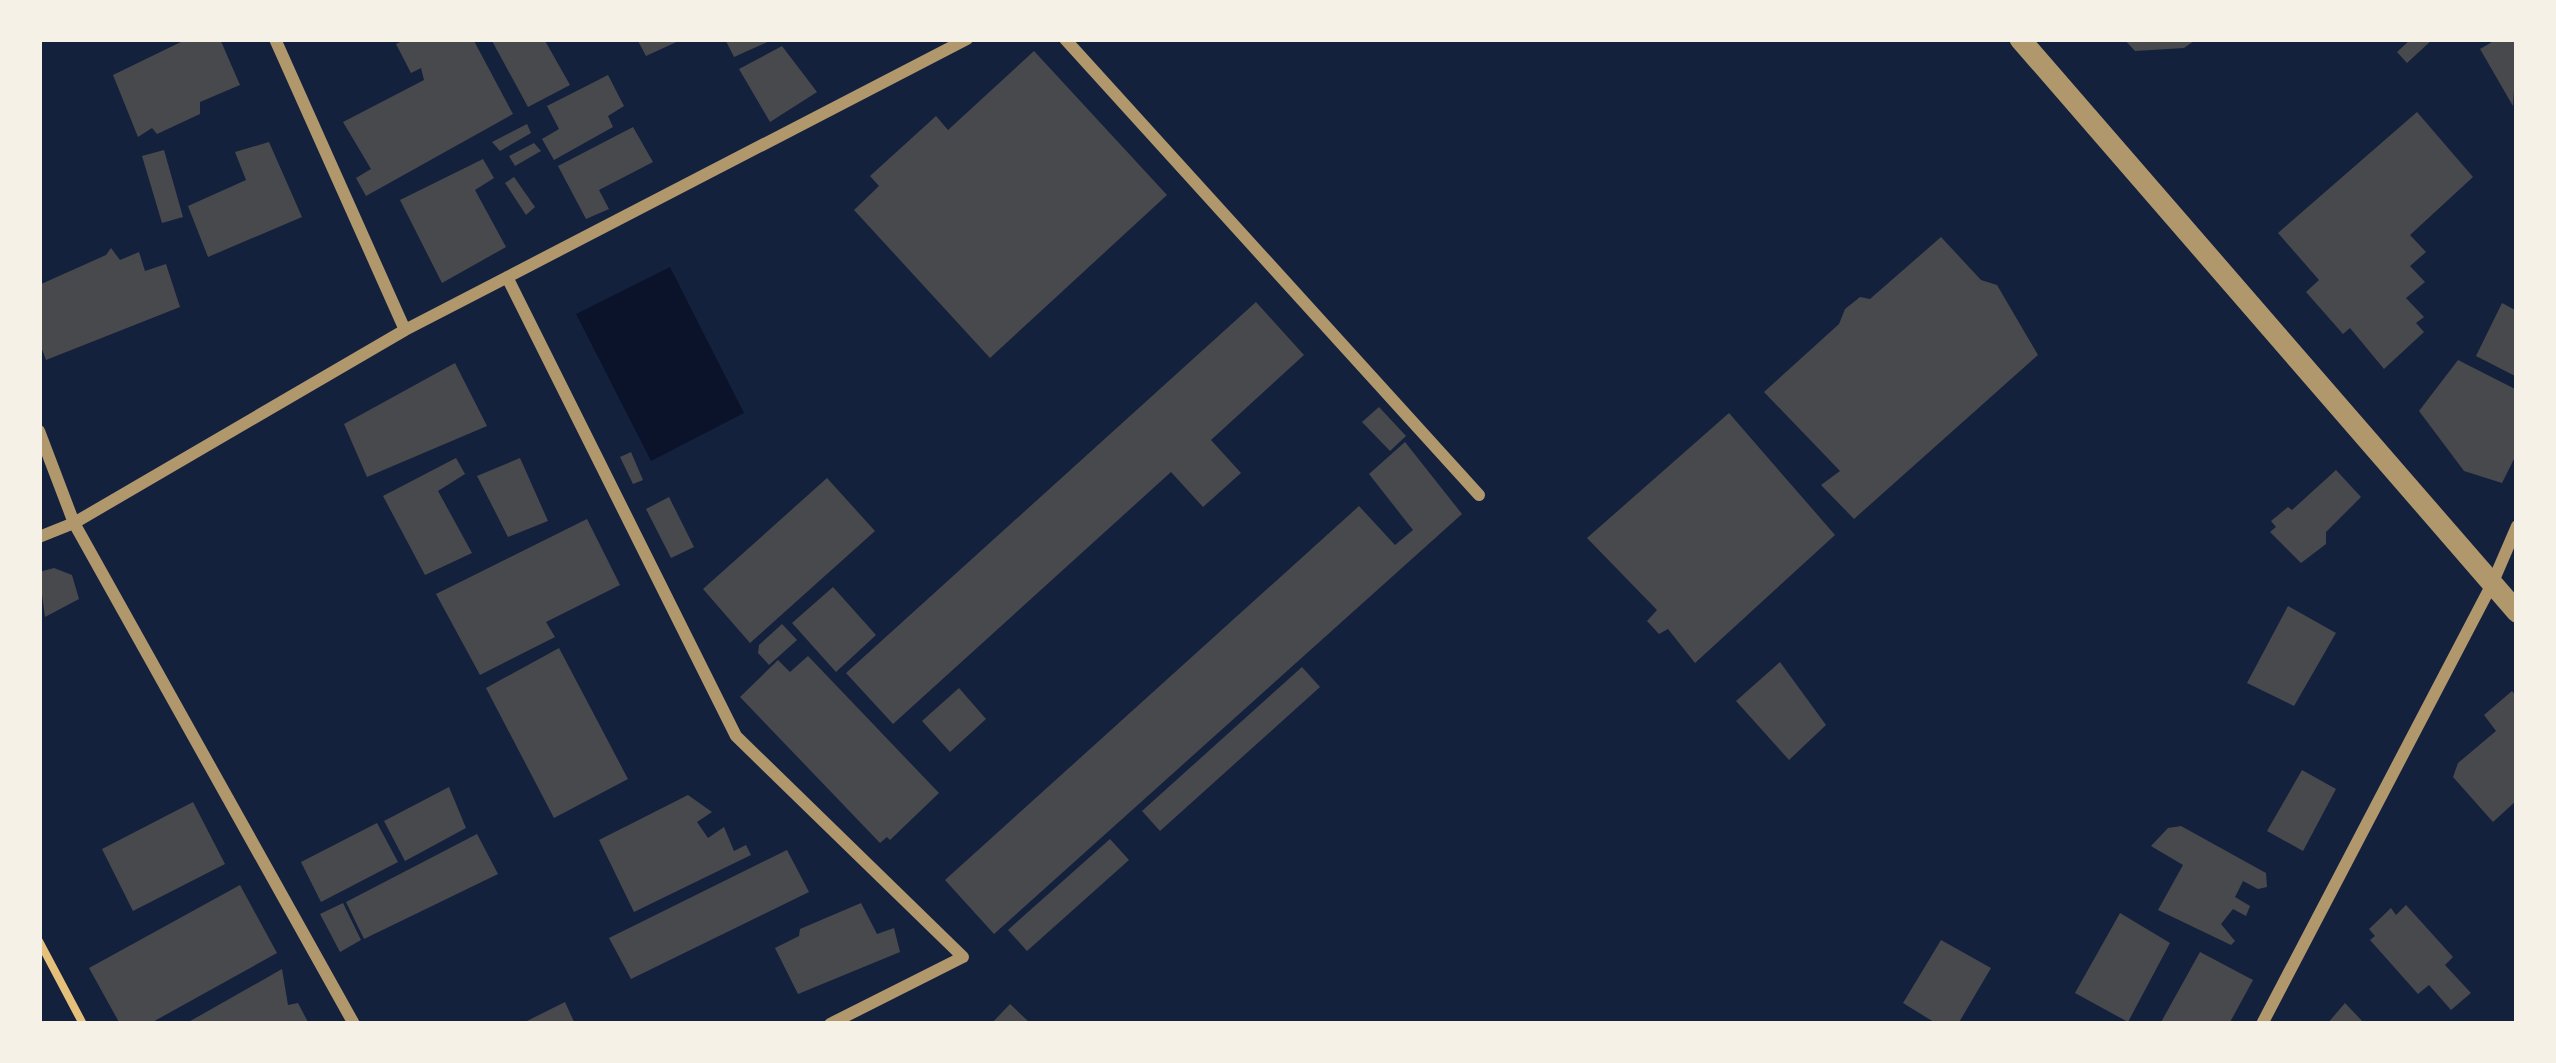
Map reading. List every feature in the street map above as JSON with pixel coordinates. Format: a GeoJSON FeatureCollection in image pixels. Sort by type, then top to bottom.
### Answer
{"type":"FeatureCollection","features":[{"type":"Feature","properties":{"kind":"street"},"geometry":{"type":"LineString","coordinates":[[275,39],[405,330]]}},
{"type":"Feature","properties":{"kind":"street"},"geometry":{"type":"LineString","coordinates":[[39,537],[74,523],[405,330],[967,39]]}},
{"type":"Feature","properties":{"kind":"street"},"geometry":{"type":"LineString","coordinates":[[1065,39],[1479,495]]}},
{"type":"Feature","properties":{"kind":"street"},"geometry":{"type":"LineString","coordinates":[[2020,39],[2517,612]]}},
{"type":"Feature","properties":{"kind":"street"},"geometry":{"type":"LineString","coordinates":[[507,278],[736,736],[963,957],[830,1024]]}},
{"type":"Feature","properties":{"kind":"street"},"geometry":{"type":"LineString","coordinates":[[39,431],[74,523],[354,1024]]}},
{"type":"Feature","properties":{"kind":"street"},"geometry":{"type":"LineString","coordinates":[[2262,1024],[2492,584],[2517,526]]}},
{"type":"Feature","properties":{"kind":"path"},"geometry":{"type":"LineString","coordinates":[[39,940],[83,1024]]}},
{"type":"Feature","properties":{"kind":"water"},"geometry":{"type":"Polygon","coordinates":[[[670,267],[744,413],[651,461],[576,314],[670,267]]]}},
{"type":"Feature","properties":{"kind":"building"},"geometry":{"type":"Polygon","coordinates":[[[187,39],[220,39],[240,85],[200,102],[200,114],[157,134],[152,128],[138,137],[113,75],[187,39]]]}},
{"type":"Feature","properties":{"kind":"building"},"geometry":{"type":"Polygon","coordinates":[[[407,39],[473,39],[513,114],[366,196],[356,178],[371,169],[343,122],[424,80],[421,68],[411,73],[396,44],[407,39]]]}},
{"type":"Feature","properties":{"kind":"building"},"geometry":{"type":"Polygon","coordinates":[[[491,39],[544,39],[570,85],[528,107],[491,39]]]}},
{"type":"Feature","properties":{"kind":"building"},"geometry":{"type":"Polygon","coordinates":[[[637,39],[683,39],[646,56],[637,39]]]}},
{"type":"Feature","properties":{"kind":"building"},"geometry":{"type":"Polygon","coordinates":[[[725,39],[774,39],[734,57],[725,39]]]}},
{"type":"Feature","properties":{"kind":"building"},"geometry":{"type":"Polygon","coordinates":[[[2124,39],[2197,39],[2184,48],[2135,51],[2124,39]]]}},
{"type":"Feature","properties":{"kind":"building"},"geometry":{"type":"Polygon","coordinates":[[[2411,39],[2433,39],[2407,63],[2397,52],[2411,39]]]}},
{"type":"Feature","properties":{"kind":"building"},"geometry":{"type":"Polygon","coordinates":[[[2497,39],[2517,39],[2513,106],[2480,49],[2497,39]]]}},
{"type":"Feature","properties":{"kind":"building"},"geometry":{"type":"Polygon","coordinates":[[[782,46],[817,92],[770,122],[739,69],[782,46]]]}},
{"type":"Feature","properties":{"kind":"building"},"geometry":{"type":"Polygon","coordinates":[[[1034,51],[1167,195],[990,358],[854,210],[879,186],[870,176],[936,116],[948,130],[1034,51]]]}},
{"type":"Feature","properties":{"kind":"building"},"geometry":{"type":"Polygon","coordinates":[[[608,75],[624,106],[608,116],[613,127],[554,160],[542,139],[559,129],[547,106],[608,75]]]}},
{"type":"Feature","properties":{"kind":"building"},"geometry":{"type":"Polygon","coordinates":[[[2417,112],[2473,177],[2410,235],[2426,252],[2410,266],[2425,282],[2406,298],[2424,317],[2416,323],[2424,332],[2384,369],[2350,328],[2343,334],[2306,292],[2319,280],[2278,233],[2417,112]]]}},
{"type":"Feature","properties":{"kind":"building"},"geometry":{"type":"Polygon","coordinates":[[[527,124],[531,133],[500,151],[492,142],[527,124]]]}},
{"type":"Feature","properties":{"kind":"building"},"geometry":{"type":"Polygon","coordinates":[[[633,127],[653,162],[599,190],[609,209],[586,219],[558,166],[633,127]]]}},
{"type":"Feature","properties":{"kind":"building"},"geometry":{"type":"Polygon","coordinates":[[[269,142],[302,217],[208,257],[188,206],[246,180],[235,152],[269,142]]]}},
{"type":"Feature","properties":{"kind":"building"},"geometry":{"type":"Polygon","coordinates":[[[534,143],[541,151],[515,166],[509,156],[534,143]]]}},
{"type":"Feature","properties":{"kind":"building"},"geometry":{"type":"Polygon","coordinates":[[[164,150],[183,217],[162,223],[142,156],[164,150]]]}},
{"type":"Feature","properties":{"kind":"building"},"geometry":{"type":"Polygon","coordinates":[[[483,159],[494,178],[475,190],[506,247],[442,283],[400,200],[483,159]]]}},
{"type":"Feature","properties":{"kind":"building"},"geometry":{"type":"Polygon","coordinates":[[[514,177],[535,207],[526,215],[505,183],[514,177]]]}},
{"type":"Feature","properties":{"kind":"building"},"geometry":{"type":"Polygon","coordinates":[[[1941,237],[1981,280],[1997,285],[2038,355],[1854,519],[1821,485],[1840,471],[1764,392],[1839,324],[1845,309],[1860,297],[1870,299],[1941,237]]]}},
{"type":"Feature","properties":{"kind":"building"},"geometry":{"type":"Polygon","coordinates":[[[111,248],[120,260],[139,252],[145,271],[166,264],[180,307],[46,360],[39,341],[39,285],[106,255],[111,248]]]}},
{"type":"Feature","properties":{"kind":"building"},"geometry":{"type":"Polygon","coordinates":[[[1256,302],[1304,355],[1211,440],[1241,473],[1203,507],[1171,472],[893,724],[846,673],[1256,302]]]}},
{"type":"Feature","properties":{"kind":"building"},"geometry":{"type":"Polygon","coordinates":[[[2502,303],[2517,311],[2517,377],[2476,356],[2502,303]]]}},
{"type":"Feature","properties":{"kind":"building"},"geometry":{"type":"Polygon","coordinates":[[[2458,360],[2517,390],[2517,453],[2502,483],[2464,471],[2419,411],[2458,360]]]}},
{"type":"Feature","properties":{"kind":"building"},"geometry":{"type":"Polygon","coordinates":[[[455,363],[487,426],[367,477],[344,424],[455,363]]]}},
{"type":"Feature","properties":{"kind":"building"},"geometry":{"type":"Polygon","coordinates":[[[1379,407],[1406,436],[1390,451],[1362,422],[1379,407]]]}},
{"type":"Feature","properties":{"kind":"building"},"geometry":{"type":"Polygon","coordinates":[[[1729,413],[1835,535],[1695,663],[1668,629],[1659,634],[1647,621],[1657,610],[1587,538],[1729,413]]]}},
{"type":"Feature","properties":{"kind":"building"},"geometry":{"type":"Polygon","coordinates":[[[1405,442],[1462,514],[994,934],[945,880],[1359,506],[1395,545],[1413,530],[1369,474],[1405,442]]]}},
{"type":"Feature","properties":{"kind":"building"},"geometry":{"type":"Polygon","coordinates":[[[631,452],[643,480],[633,484],[620,457],[631,452]]]}},
{"type":"Feature","properties":{"kind":"building"},"geometry":{"type":"Polygon","coordinates":[[[456,458],[465,474],[438,491],[472,553],[425,575],[383,496],[456,458]]]}},
{"type":"Feature","properties":{"kind":"building"},"geometry":{"type":"Polygon","coordinates":[[[520,458],[548,521],[508,537],[477,476],[520,458]]]}},
{"type":"Feature","properties":{"kind":"building"},"geometry":{"type":"Polygon","coordinates":[[[2336,470],[2361,497],[2326,532],[2326,544],[2301,563],[2270,532],[2276,527],[2271,521],[2288,507],[2292,510],[2336,470]]]}},
{"type":"Feature","properties":{"kind":"building"},"geometry":{"type":"Polygon","coordinates":[[[827,478],[875,531],[750,643],[703,589],[827,478]]]}},
{"type":"Feature","properties":{"kind":"building"},"geometry":{"type":"Polygon","coordinates":[[[669,497],[694,547],[671,558],[646,509],[669,497]]]}},
{"type":"Feature","properties":{"kind":"building"},"geometry":{"type":"Polygon","coordinates":[[[587,519],[620,585],[546,622],[555,637],[480,675],[436,594],[587,519]]]}},
{"type":"Feature","properties":{"kind":"building"},"geometry":{"type":"Polygon","coordinates":[[[54,568],[72,575],[79,599],[45,617],[39,572],[54,568]]]}},
{"type":"Feature","properties":{"kind":"building"},"geometry":{"type":"Polygon","coordinates":[[[833,587],[876,635],[836,672],[792,623],[833,587]]]}},
{"type":"Feature","properties":{"kind":"building"},"geometry":{"type":"Polygon","coordinates":[[[2288,606],[2336,633],[2294,706],[2247,683],[2288,606]]]}},
{"type":"Feature","properties":{"kind":"building"},"geometry":{"type":"Polygon","coordinates":[[[782,624],[797,640],[769,665],[758,653],[759,645],[782,624]]]}},
{"type":"Feature","properties":{"kind":"building"},"geometry":{"type":"Polygon","coordinates":[[[559,648],[628,779],[554,818],[486,688],[559,648]]]}},
{"type":"Feature","properties":{"kind":"building"},"geometry":{"type":"Polygon","coordinates":[[[808,656],[939,793],[890,840],[887,837],[880,843],[740,697],[778,660],[790,672],[808,656]]]}},
{"type":"Feature","properties":{"kind":"building"},"geometry":{"type":"Polygon","coordinates":[[[1780,662],[1826,725],[1789,760],[1736,701],[1780,662]]]}},
{"type":"Feature","properties":{"kind":"building"},"geometry":{"type":"Polygon","coordinates":[[[1302,667],[1320,687],[1160,831],[1142,811],[1302,667]]]}},
{"type":"Feature","properties":{"kind":"building"},"geometry":{"type":"Polygon","coordinates":[[[959,688],[986,719],[950,752],[922,721],[959,688]]]}},
{"type":"Feature","properties":{"kind":"building"},"geometry":{"type":"Polygon","coordinates":[[[2512,691],[2517,697],[2517,800],[2493,822],[2453,777],[2458,763],[2496,731],[2484,715],[2512,691]]]}},
{"type":"Feature","properties":{"kind":"building"},"geometry":{"type":"Polygon","coordinates":[[[2302,770],[2336,789],[2303,851],[2267,831],[2302,770]]]}},
{"type":"Feature","properties":{"kind":"building"},"geometry":{"type":"Polygon","coordinates":[[[449,787],[466,828],[405,861],[384,821],[449,787]]]}},
{"type":"Feature","properties":{"kind":"building"},"geometry":{"type":"Polygon","coordinates":[[[688,795],[712,812],[697,822],[708,838],[724,827],[734,851],[746,845],[751,855],[634,912],[599,840],[688,795]]]}},
{"type":"Feature","properties":{"kind":"building"},"geometry":{"type":"Polygon","coordinates":[[[193,802],[225,864],[133,911],[102,849],[193,802]]]}},
{"type":"Feature","properties":{"kind":"building"},"geometry":{"type":"Polygon","coordinates":[[[377,823],[398,862],[321,902],[301,862],[377,823]]]}},
{"type":"Feature","properties":{"kind":"building"},"geometry":{"type":"Polygon","coordinates":[[[2181,826],[2266,873],[2267,887],[2258,889],[2243,881],[2235,897],[2250,906],[2246,916],[2233,909],[2221,924],[2235,941],[2231,945],[2158,910],[2183,865],[2151,846],[2168,828],[2181,826]]]}},
{"type":"Feature","properties":{"kind":"building"},"geometry":{"type":"Polygon","coordinates":[[[477,834],[498,874],[364,939],[346,902],[477,834]]]}},
{"type":"Feature","properties":{"kind":"building"},"geometry":{"type":"Polygon","coordinates":[[[1110,839],[1129,860],[1027,951],[1008,930],[1110,839]]]}},
{"type":"Feature","properties":{"kind":"building"},"geometry":{"type":"Polygon","coordinates":[[[787,850],[809,892],[631,979],[609,938],[787,850]]]}},
{"type":"Feature","properties":{"kind":"building"},"geometry":{"type":"Polygon","coordinates":[[[240,885],[277,953],[149,1024],[120,1024],[89,968],[240,885]]]}},
{"type":"Feature","properties":{"kind":"building"},"geometry":{"type":"Polygon","coordinates":[[[343,903],[361,940],[340,952],[320,914],[343,903]]]}},
{"type":"Feature","properties":{"kind":"building"},"geometry":{"type":"Polygon","coordinates":[[[861,903],[877,934],[894,928],[900,952],[798,994],[775,948],[799,936],[800,929],[861,903]]]}},
{"type":"Feature","properties":{"kind":"building"},"geometry":{"type":"Polygon","coordinates":[[[2406,905],[2453,957],[2445,965],[2471,993],[2451,1010],[2429,985],[2418,994],[2370,940],[2375,936],[2369,929],[2391,908],[2396,915],[2406,905]]]}},
{"type":"Feature","properties":{"kind":"building"},"geometry":{"type":"Polygon","coordinates":[[[2120,913],[2170,943],[2128,1022],[2075,993],[2120,913]]]}},
{"type":"Feature","properties":{"kind":"building"},"geometry":{"type":"Polygon","coordinates":[[[1941,940],[1991,968],[1958,1024],[1937,1024],[1903,1003],[1941,940]]]}},
{"type":"Feature","properties":{"kind":"building"},"geometry":{"type":"Polygon","coordinates":[[[2200,952],[2253,980],[2229,1024],[2160,1024],[2200,952]]]}},
{"type":"Feature","properties":{"kind":"building"},"geometry":{"type":"Polygon","coordinates":[[[282,969],[288,1005],[298,1003],[309,1024],[185,1024],[282,969]]]}},
{"type":"Feature","properties":{"kind":"building"},"geometry":{"type":"Polygon","coordinates":[[[565,1002],[575,1024],[521,1024],[565,1002]]]}},
{"type":"Feature","properties":{"kind":"building"},"geometry":{"type":"Polygon","coordinates":[[[2345,1003],[2365,1024],[2327,1024],[2345,1003]]]}},
{"type":"Feature","properties":{"kind":"building"},"geometry":{"type":"Polygon","coordinates":[[[1010,1004],[1031,1024],[991,1024],[1010,1004]]]}}]}
